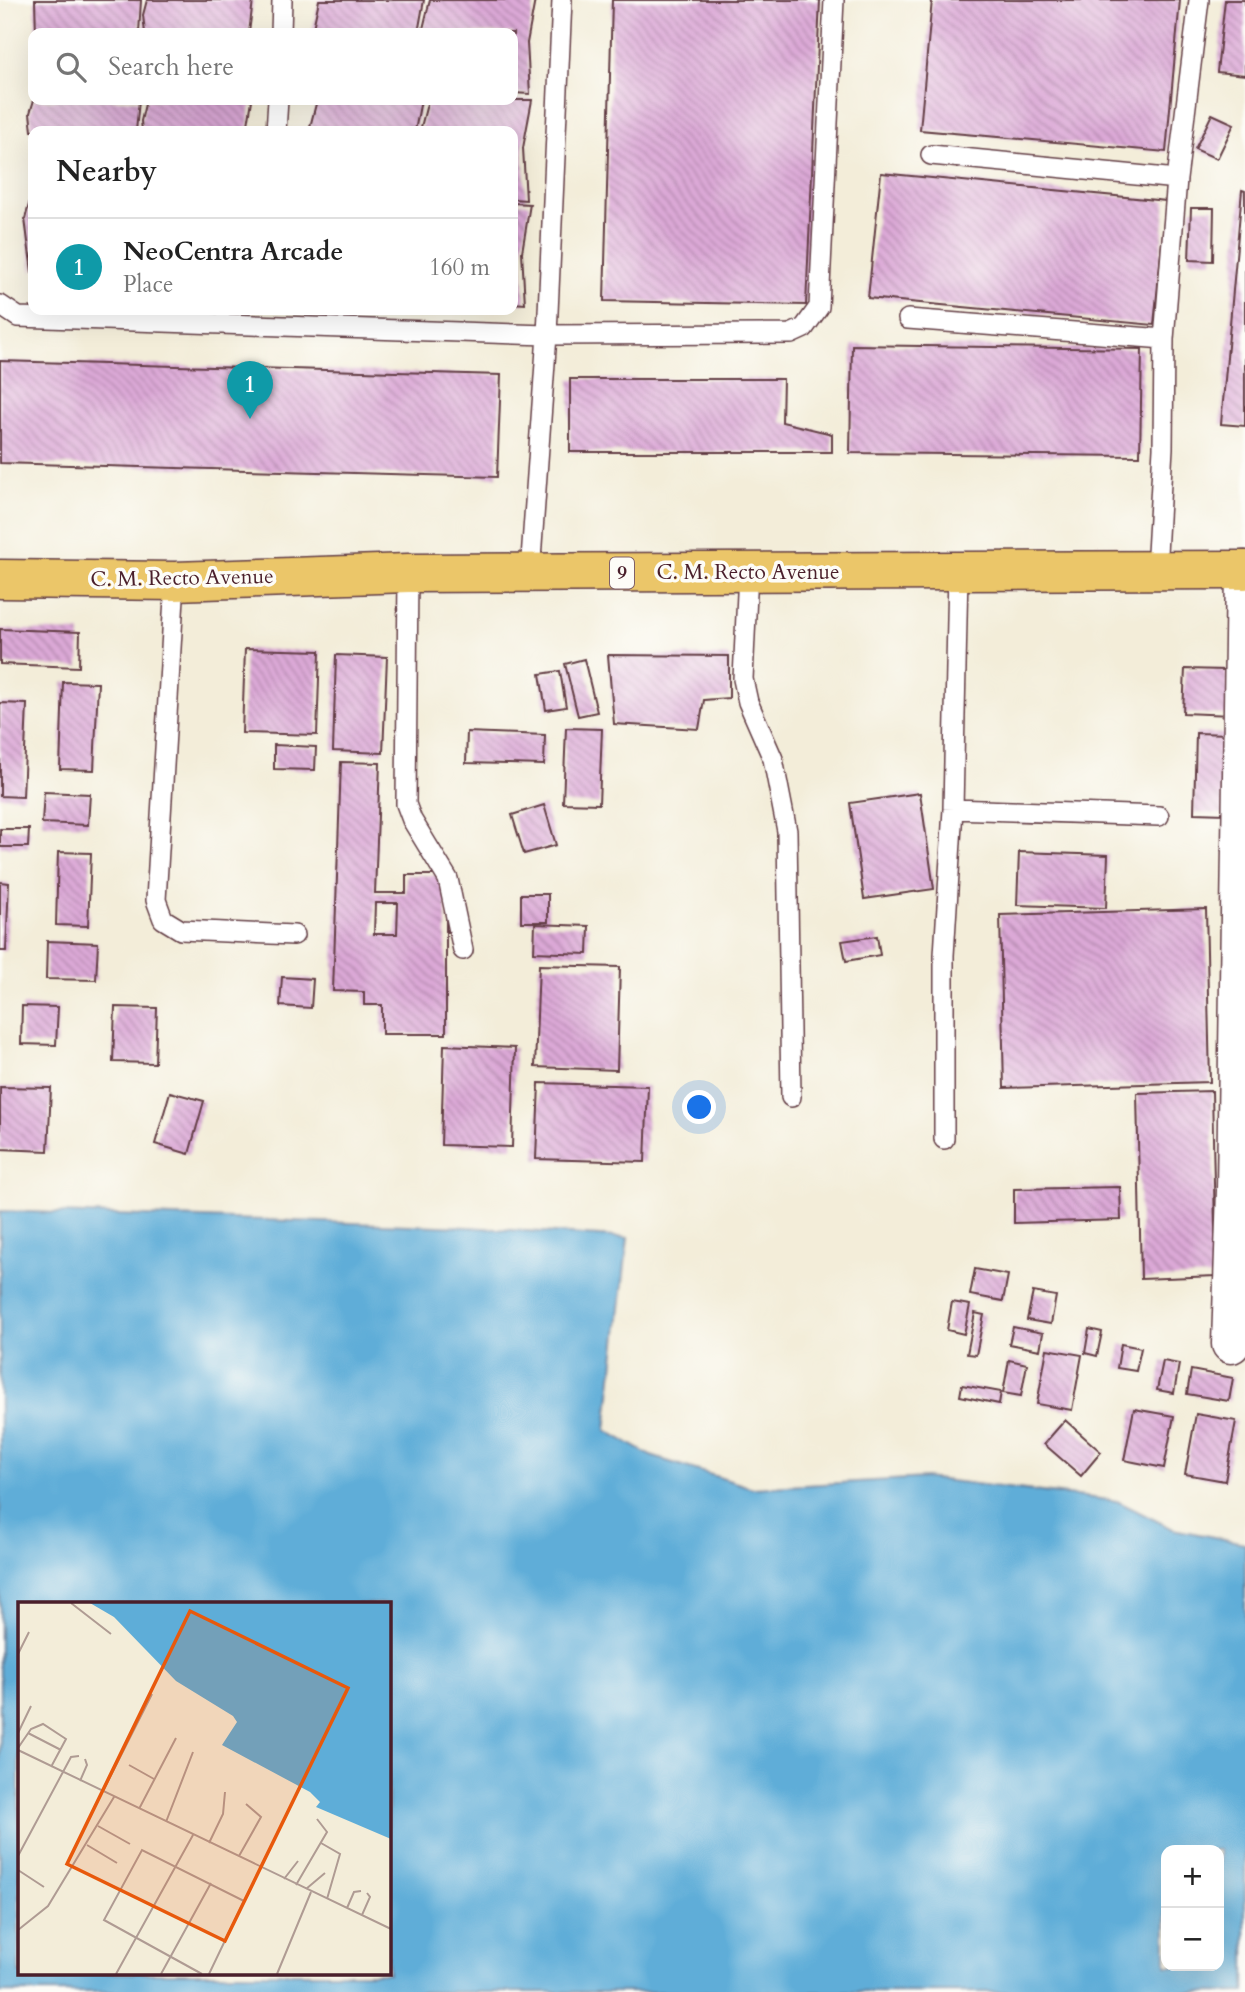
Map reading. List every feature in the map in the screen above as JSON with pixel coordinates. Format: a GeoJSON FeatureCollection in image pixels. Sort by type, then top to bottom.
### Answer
{"type":"FeatureCollection","features":[{"type":"Feature","properties":{"kind":"highway","name":"C. M. Recto Avenue"},"geometry":{"type":"LineString","coordinates":[[0,579],[175,581],[408,573],[1245,570]]}},
{"type":"Feature","properties":{"kind":"street"},"geometry":{"type":"LineString","coordinates":[[1231,1344],[1236,1190],[1245,570]]}},
{"type":"Feature","properties":{"kind":"lane"},"geometry":{"type":"LineString","coordinates":[[281,28],[282,0]]}},
{"type":"Feature","properties":{"kind":"lane"},"geometry":{"type":"LineString","coordinates":[[530,573],[547,335],[562,0]]}},
{"type":"Feature","properties":{"kind":"lane"},"geometry":{"type":"LineString","coordinates":[[0,305],[18,317],[267,316],[547,335],[791,334],[804,328],[814,318],[819,307],[834,0]]}},
{"type":"Feature","properties":{"kind":"lane"},"geometry":{"type":"LineString","coordinates":[[1156,571],[1163,448],[1164,339],[1177,179],[1199,0]]}},
{"type":"Feature","properties":{"kind":"lane"},"geometry":{"type":"LineString","coordinates":[[276,126],[278,105]]}},
{"type":"Feature","properties":{"kind":"lane"},"geometry":{"type":"LineString","coordinates":[[931,155],[1177,179]]}},
{"type":"Feature","properties":{"kind":"lane"},"geometry":{"type":"LineString","coordinates":[[908,319],[1164,339]]}},
{"type":"Feature","properties":{"kind":"lane"},"geometry":{"type":"LineString","coordinates":[[748,572],[743,678],[748,702],[773,759],[787,831],[792,1097]]}},
{"type":"Feature","properties":{"kind":"lane"},"geometry":{"type":"LineString","coordinates":[[944,1139],[944,955],[953,809],[958,572]]}},
{"type":"Feature","properties":{"kind":"lane"},"geometry":{"type":"LineString","coordinates":[[408,573],[406,804],[412,820],[448,879],[463,950]]}},
{"type":"Feature","properties":{"kind":"lane"},"geometry":{"type":"LineString","coordinates":[[175,581],[156,900],[163,919],[181,930],[293,935]]}},
{"type":"Feature","properties":{"kind":"lane"},"geometry":{"type":"LineString","coordinates":[[953,809],[1159,816]]}},
{"type":"Feature","properties":{"kind":"water"},"geometry":{"type":"Polygon","coordinates":[[[0,1211],[468,1227],[628,1238],[606,1430],[651,1456],[753,1488],[925,1478],[1117,1501],[1173,1529],[1245,1543],[1245,1992],[0,1992],[0,1211]]]}},
{"type":"Feature","properties":{"kind":"building"},"geometry":{"type":"Polygon","coordinates":[[[35,0],[141,0],[139,28],[36,28],[35,0]]]}},
{"type":"Feature","properties":{"kind":"building"},"geometry":{"type":"Polygon","coordinates":[[[147,0],[253,0],[250,28],[144,28],[143,15],[147,0]]]}},
{"type":"Feature","properties":{"kind":"building"},"geometry":{"type":"Polygon","coordinates":[[[319,0],[424,0],[419,28],[313,28],[319,0]]]}},
{"type":"Feature","properties":{"kind":"building"},"geometry":{"type":"Polygon","coordinates":[[[430,0],[535,0],[527,43],[530,94],[518,93],[518,28],[423,28],[430,0]]]}},
{"type":"Feature","properties":{"kind":"building"},"geometry":{"type":"Polygon","coordinates":[[[612,0],[820,0],[806,305],[604,301],[612,0]]]}},
{"type":"Feature","properties":{"kind":"building"},"geometry":{"type":"Polygon","coordinates":[[[932,0],[1180,0],[1166,152],[920,130],[932,0]]]}},
{"type":"Feature","properties":{"kind":"building"},"geometry":{"type":"Polygon","coordinates":[[[1225,0],[1245,0],[1245,75],[1217,72],[1225,0]]]}},
{"type":"Feature","properties":{"kind":"building"},"geometry":{"type":"Polygon","coordinates":[[[518,100],[532,100],[523,148],[526,200],[518,199],[518,126],[421,126],[427,105],[518,105],[518,100]]]}},
{"type":"Feature","properties":{"kind":"building"},"geometry":{"type":"Polygon","coordinates":[[[32,105],[139,105],[136,126],[31,126],[32,105]]]}},
{"type":"Feature","properties":{"kind":"building"},"geometry":{"type":"Polygon","coordinates":[[[145,105],[251,105],[248,126],[142,126],[145,105]]]}},
{"type":"Feature","properties":{"kind":"building"},"geometry":{"type":"Polygon","coordinates":[[[316,105],[420,105],[416,126],[310,126],[316,105]]]}},
{"type":"Feature","properties":{"kind":"building"},"geometry":{"type":"Polygon","coordinates":[[[1212,114],[1234,124],[1217,159],[1195,149],[1212,114]]]}},
{"type":"Feature","properties":{"kind":"building"},"geometry":{"type":"Polygon","coordinates":[[[881,173],[1166,201],[1154,325],[868,298],[881,173]]]}},
{"type":"Feature","properties":{"kind":"building"},"geometry":{"type":"Polygon","coordinates":[[[1242,190],[1245,191],[1245,426],[1221,424],[1242,190]]]}},
{"type":"Feature","properties":{"kind":"building"},"geometry":{"type":"Polygon","coordinates":[[[518,203],[530,204],[522,252],[525,304],[518,303],[518,203]]]}},
{"type":"Feature","properties":{"kind":"building"},"geometry":{"type":"Polygon","coordinates":[[[28,208],[28,242],[25,219],[28,208]]]}},
{"type":"Feature","properties":{"kind":"building"},"geometry":{"type":"Polygon","coordinates":[[[1191,208],[1214,208],[1213,261],[1189,260],[1191,208]]]}},
{"type":"Feature","properties":{"kind":"building"},"geometry":{"type":"Polygon","coordinates":[[[852,345],[1142,349],[1140,456],[850,453],[852,345]]]}},
{"type":"Feature","properties":{"kind":"building"},"geometry":{"type":"Polygon","coordinates":[[[0,361],[501,375],[497,477],[0,463],[0,361]]]}},
{"type":"Feature","properties":{"kind":"building"},"geometry":{"type":"Polygon","coordinates":[[[570,379],[783,379],[782,422],[832,434],[832,452],[570,452],[570,379]]]}},
{"type":"Feature","properties":{"kind":"building"},"geometry":{"type":"Polygon","coordinates":[[[0,629],[80,632],[79,667],[0,664],[0,629]]]}},
{"type":"Feature","properties":{"kind":"building"},"geometry":{"type":"Polygon","coordinates":[[[245,649],[320,651],[317,735],[242,733],[245,649]]]}},
{"type":"Feature","properties":{"kind":"building"},"geometry":{"type":"Polygon","coordinates":[[[336,655],[387,657],[383,753],[333,751],[336,655]]]}},
{"type":"Feature","properties":{"kind":"building"},"geometry":{"type":"Polygon","coordinates":[[[608,655],[729,656],[729,698],[704,700],[699,729],[614,724],[608,655]]]}},
{"type":"Feature","properties":{"kind":"building"},"geometry":{"type":"Polygon","coordinates":[[[584,659],[597,712],[578,716],[565,664],[584,659]]]}},
{"type":"Feature","properties":{"kind":"building"},"geometry":{"type":"Polygon","coordinates":[[[1185,669],[1226,670],[1232,715],[1183,713],[1185,669]]]}},
{"type":"Feature","properties":{"kind":"building"},"geometry":{"type":"Polygon","coordinates":[[[560,671],[566,707],[546,710],[540,674],[560,671]]]}},
{"type":"Feature","properties":{"kind":"building"},"geometry":{"type":"Polygon","coordinates":[[[63,682],[98,683],[94,770],[60,769],[63,682]]]}},
{"type":"Feature","properties":{"kind":"building"},"geometry":{"type":"Polygon","coordinates":[[[0,703],[27,704],[23,797],[0,796],[0,703]]]}},
{"type":"Feature","properties":{"kind":"building"},"geometry":{"type":"Polygon","coordinates":[[[566,728],[602,729],[599,804],[563,803],[566,728]]]}},
{"type":"Feature","properties":{"kind":"building"},"geometry":{"type":"Polygon","coordinates":[[[467,732],[545,735],[544,765],[466,763],[467,732]]]}},
{"type":"Feature","properties":{"kind":"building"},"geometry":{"type":"Polygon","coordinates":[[[1196,733],[1230,734],[1226,814],[1194,813],[1196,733]]]}},
{"type":"Feature","properties":{"kind":"building"},"geometry":{"type":"Polygon","coordinates":[[[274,745],[316,747],[315,770],[274,769],[274,745]]]}},
{"type":"Feature","properties":{"kind":"building"},"geometry":{"type":"Polygon","coordinates":[[[341,762],[380,763],[375,893],[406,893],[406,875],[446,875],[446,1034],[382,1034],[382,1005],[364,1005],[364,992],[333,991],[341,762]],[[375,903],[374,934],[397,934],[398,903],[375,903]]]}},
{"type":"Feature","properties":{"kind":"building"},"geometry":{"type":"Polygon","coordinates":[[[44,792],[90,794],[88,825],[42,823],[44,792]]]}},
{"type":"Feature","properties":{"kind":"building"},"geometry":{"type":"Polygon","coordinates":[[[920,793],[934,889],[864,899],[850,803],[920,793]]]}},
{"type":"Feature","properties":{"kind":"building"},"geometry":{"type":"Polygon","coordinates":[[[544,805],[556,845],[524,854],[512,815],[544,805]]]}},
{"type":"Feature","properties":{"kind":"building"},"geometry":{"type":"Polygon","coordinates":[[[0,829],[29,829],[28,847],[0,847],[0,829]]]}},
{"type":"Feature","properties":{"kind":"building"},"geometry":{"type":"Polygon","coordinates":[[[58,852],[91,853],[88,926],[56,925],[58,852]]]}},
{"type":"Feature","properties":{"kind":"building"},"geometry":{"type":"Polygon","coordinates":[[[1019,852],[1108,855],[1106,908],[1017,905],[1019,852]]]}},
{"type":"Feature","properties":{"kind":"building"},"geometry":{"type":"Polygon","coordinates":[[[0,882],[9,883],[6,951],[0,951],[0,882]]]}},
{"type":"Feature","properties":{"kind":"building"},"geometry":{"type":"Polygon","coordinates":[[[521,894],[548,894],[548,922],[521,922],[521,894]]]}},
{"type":"Feature","properties":{"kind":"building"},"geometry":{"type":"Polygon","coordinates":[[[1206,909],[1210,1082],[1004,1088],[1000,915],[1206,909]]]}},
{"type":"Feature","properties":{"kind":"building"},"geometry":{"type":"Polygon","coordinates":[[[535,924],[589,926],[588,954],[534,952],[535,924]]]}},
{"type":"Feature","properties":{"kind":"building"},"geometry":{"type":"Polygon","coordinates":[[[877,936],[880,955],[846,961],[842,941],[877,936]]]}},
{"type":"Feature","properties":{"kind":"building"},"geometry":{"type":"Polygon","coordinates":[[[47,941],[98,943],[96,980],[46,979],[47,941]]]}},
{"type":"Feature","properties":{"kind":"building"},"geometry":{"type":"Polygon","coordinates":[[[539,965],[620,967],[617,1070],[535,1067],[539,965]]]}},
{"type":"Feature","properties":{"kind":"building"},"geometry":{"type":"Polygon","coordinates":[[[282,977],[313,979],[311,1008],[280,1006],[282,977]]]}},
{"type":"Feature","properties":{"kind":"building"},"geometry":{"type":"Polygon","coordinates":[[[22,1006],[58,1007],[56,1045],[21,1044],[22,1006]]]}},
{"type":"Feature","properties":{"kind":"building"},"geometry":{"type":"Polygon","coordinates":[[[115,1007],[157,1008],[155,1063],[113,1062],[115,1007]]]}},
{"type":"Feature","properties":{"kind":"building"},"geometry":{"type":"Polygon","coordinates":[[[444,1045],[515,1048],[512,1147],[441,1145],[444,1045]]]}},
{"type":"Feature","properties":{"kind":"building"},"geometry":{"type":"Polygon","coordinates":[[[539,1083],[648,1086],[645,1162],[536,1159],[539,1083]]]}},
{"type":"Feature","properties":{"kind":"building"},"geometry":{"type":"Polygon","coordinates":[[[0,1087],[51,1088],[48,1151],[0,1149],[0,1087]]]}},
{"type":"Feature","properties":{"kind":"building"},"geometry":{"type":"Polygon","coordinates":[[[1212,1091],[1216,1276],[1141,1279],[1137,1093],[1212,1091]]]}},
{"type":"Feature","properties":{"kind":"building"},"geometry":{"type":"Polygon","coordinates":[[[170,1092],[204,1101],[189,1154],[155,1144],[170,1092]]]}},
{"type":"Feature","properties":{"kind":"building"},"geometry":{"type":"Polygon","coordinates":[[[1120,1187],[1121,1220],[1014,1223],[1014,1189],[1120,1187]]]}},
{"type":"Feature","properties":{"kind":"building"},"geometry":{"type":"Polygon","coordinates":[[[975,1269],[1008,1275],[1003,1301],[970,1295],[975,1269]]]}},
{"type":"Feature","properties":{"kind":"building"},"geometry":{"type":"Polygon","coordinates":[[[1033,1292],[1056,1296],[1051,1324],[1027,1320],[1033,1292]]]}},
{"type":"Feature","properties":{"kind":"building"},"geometry":{"type":"Polygon","coordinates":[[[952,1302],[970,1305],[964,1334],[947,1330],[952,1302]]]}},
{"type":"Feature","properties":{"kind":"building"},"geometry":{"type":"Polygon","coordinates":[[[975,1313],[984,1315],[976,1355],[967,1354],[975,1313]]]}},
{"type":"Feature","properties":{"kind":"building"},"geometry":{"type":"Polygon","coordinates":[[[1013,1327],[1043,1333],[1040,1350],[1009,1344],[1013,1327]]]}},
{"type":"Feature","properties":{"kind":"building"},"geometry":{"type":"Polygon","coordinates":[[[1089,1329],[1102,1332],[1097,1356],[1085,1353],[1089,1329]]]}},
{"type":"Feature","properties":{"kind":"building"},"geometry":{"type":"Polygon","coordinates":[[[1121,1344],[1141,1348],[1136,1371],[1117,1368],[1121,1344]]]}},
{"type":"Feature","properties":{"kind":"building"},"geometry":{"type":"Polygon","coordinates":[[[1047,1349],[1082,1355],[1072,1410],[1037,1404],[1047,1349]]]}},
{"type":"Feature","properties":{"kind":"building"},"geometry":{"type":"Polygon","coordinates":[[[1009,1360],[1027,1364],[1021,1396],[1003,1393],[1009,1360]]]}},
{"type":"Feature","properties":{"kind":"building"},"geometry":{"type":"Polygon","coordinates":[[[1163,1361],[1179,1364],[1174,1393],[1157,1390],[1163,1361]]]}},
{"type":"Feature","properties":{"kind":"building"},"geometry":{"type":"Polygon","coordinates":[[[1191,1370],[1233,1378],[1229,1401],[1187,1394],[1191,1370]]]}},
{"type":"Feature","properties":{"kind":"building"},"geometry":{"type":"Polygon","coordinates":[[[962,1385],[1001,1392],[999,1404],[960,1396],[962,1385]]]}},
{"type":"Feature","properties":{"kind":"building"},"geometry":{"type":"Polygon","coordinates":[[[1134,1409],[1174,1416],[1164,1468],[1124,1460],[1134,1409]]]}},
{"type":"Feature","properties":{"kind":"building"},"geometry":{"type":"Polygon","coordinates":[[[1196,1414],[1236,1421],[1225,1481],[1185,1474],[1196,1414]]]}},
{"type":"Feature","properties":{"kind":"building"},"geometry":{"type":"Polygon","coordinates":[[[1065,1420],[1101,1452],[1081,1476],[1044,1444],[1065,1420]]]}},
{"type":"Feature","properties":{"kind":"place","name":"NeoCentra Arcade"},"geometry":{"type":"Point","coordinates":[250,419]}}]}
